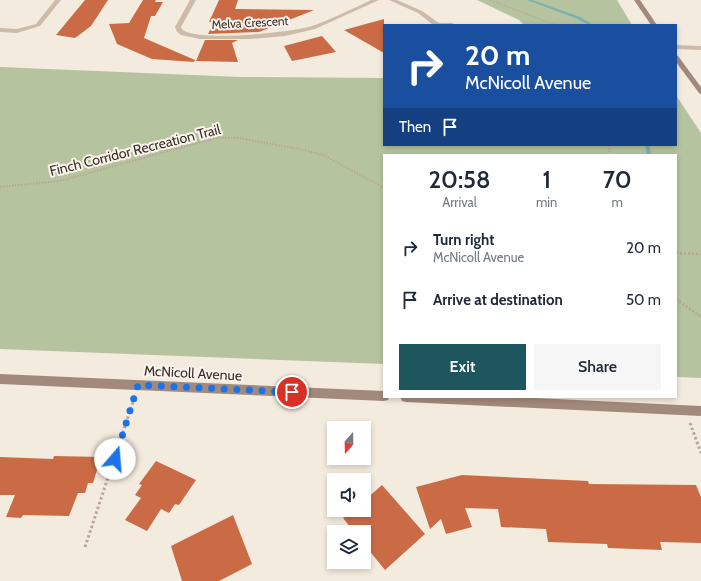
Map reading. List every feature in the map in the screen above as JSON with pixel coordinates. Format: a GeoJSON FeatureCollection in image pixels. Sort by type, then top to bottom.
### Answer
{"type":"FeatureCollection","features":[{"type":"Feature","properties":{"kind":"main road"},"geometry":{"type":"LineString","coordinates":[[637,0],[653,24]]}},
{"type":"Feature","properties":{"kind":"main road"},"geometry":{"type":"LineString","coordinates":[[677,58],[701,92]]}},
{"type":"Feature","properties":{"kind":"main road","name":"McNicoll Avenue"},"geometry":{"type":"LineString","coordinates":[[0,379],[383,396]]}},
{"type":"Feature","properties":{"kind":"main road"},"geometry":{"type":"LineString","coordinates":[[428,398],[701,411]]}},
{"type":"Feature","properties":{"kind":"street"},"geometry":{"type":"LineString","coordinates":[[0,30],[17,31],[38,25],[46,13],[58,0]]}},
{"type":"Feature","properties":{"kind":"street","name":"Melva Crescent"},"geometry":{"type":"LineString","coordinates":[[193,0],[178,27],[179,31],[183,34],[200,37],[269,36],[298,32],[313,28],[376,0]]}},
{"type":"Feature","properties":{"kind":"street"},"geometry":{"type":"LineString","coordinates":[[392,0],[420,12],[434,24]]}},
{"type":"Feature","properties":{"kind":"street"},"geometry":{"type":"LineString","coordinates":[[677,47],[701,48]]}},
{"type":"Feature","properties":{"kind":"path"},"geometry":{"type":"LineString","coordinates":[[490,0],[552,24]]}},
{"type":"Feature","properties":{"kind":"path","name":"Finch Corridor Recreation Trail"},"geometry":{"type":"LineString","coordinates":[[0,187],[60,181],[205,141],[228,137],[257,140],[323,155],[383,187]]}},
{"type":"Feature","properties":{"kind":"path"},"geometry":{"type":"LineString","coordinates":[[677,253],[701,254]]}},
{"type":"Feature","properties":{"kind":"path"},"geometry":{"type":"LineString","coordinates":[[677,300],[701,317]]}},
{"type":"Feature","properties":{"kind":"path"},"geometry":{"type":"LineString","coordinates":[[85,547],[138,385]]}},
{"type":"Feature","properties":{"kind":"path"},"geometry":{"type":"LineString","coordinates":[[686,410],[701,453]]}},
{"type":"Feature","properties":{"kind":"green space"},"geometry":{"type":"Polygon","coordinates":[[[477,0],[617,0],[631,24],[523,24],[519,20],[477,0]]]}},
{"type":"Feature","properties":{"kind":"green space"},"geometry":{"type":"Polygon","coordinates":[[[0,67],[241,77],[383,78],[383,146],[677,146],[677,97],[701,133],[701,378],[677,377],[677,154],[383,154],[383,364],[0,349],[0,67]]]}},
{"type":"Feature","properties":{"kind":"building"},"geometry":{"type":"Polygon","coordinates":[[[85,0],[108,0],[91,26],[75,38],[56,35],[85,0]]]}},
{"type":"Feature","properties":{"kind":"building"},"geometry":{"type":"Polygon","coordinates":[[[143,0],[156,0],[155,2],[163,2],[155,16],[151,16],[144,38],[195,60],[194,62],[152,59],[117,44],[109,24],[129,23],[143,0]]]}},
{"type":"Feature","properties":{"kind":"building"},"geometry":{"type":"Polygon","coordinates":[[[219,0],[238,0],[235,9],[314,10],[259,32],[208,34],[214,22],[209,22],[219,0]]]}},
{"type":"Feature","properties":{"kind":"building"},"geometry":{"type":"Polygon","coordinates":[[[384,19],[383,52],[344,30],[384,19]]]}},
{"type":"Feature","properties":{"kind":"building"},"geometry":{"type":"Polygon","coordinates":[[[322,36],[336,52],[292,61],[284,46],[322,36]]]}},
{"type":"Feature","properties":{"kind":"building"},"geometry":{"type":"Polygon","coordinates":[[[205,40],[238,40],[232,43],[238,62],[196,61],[205,40]]]}},
{"type":"Feature","properties":{"kind":"building"},"geometry":{"type":"Polygon","coordinates":[[[54,456],[101,457],[93,483],[88,483],[85,493],[78,493],[69,516],[23,515],[21,518],[6,517],[15,495],[0,495],[0,457],[53,459],[54,456]]]}},
{"type":"Feature","properties":{"kind":"building"},"geometry":{"type":"Polygon","coordinates":[[[156,461],[196,480],[179,505],[175,504],[169,513],[161,509],[147,531],[125,520],[141,498],[135,495],[142,485],[139,484],[156,461]]]}},
{"type":"Feature","properties":{"kind":"building"},"geometry":{"type":"Polygon","coordinates":[[[462,475],[588,481],[589,484],[696,485],[701,497],[701,543],[660,542],[662,550],[608,548],[607,544],[548,542],[546,529],[501,527],[498,509],[465,508],[472,527],[446,534],[441,519],[430,529],[416,487],[462,475]]]}},
{"type":"Feature","properties":{"kind":"building"},"geometry":{"type":"Polygon","coordinates":[[[382,485],[425,534],[385,570],[371,553],[371,525],[348,525],[343,518],[371,517],[371,495],[382,485]]]}},
{"type":"Feature","properties":{"kind":"building"},"geometry":{"type":"Polygon","coordinates":[[[233,515],[252,564],[219,581],[182,581],[171,546],[233,515]]]}},
{"type":"Feature","properties":{"kind":"waterway"},"geometry":{"type":"LineString","coordinates":[[529,0],[579,18],[589,24]]}},
{"type":"Feature","properties":{"kind":"waterway"},"geometry":{"type":"LineString","coordinates":[[647,146],[649,154]]}},
{"type":"Feature","properties":{"kind":"route"},"geometry":{"type":"LineString","coordinates":[[115,459],[138,385],[292,392]]}}]}
